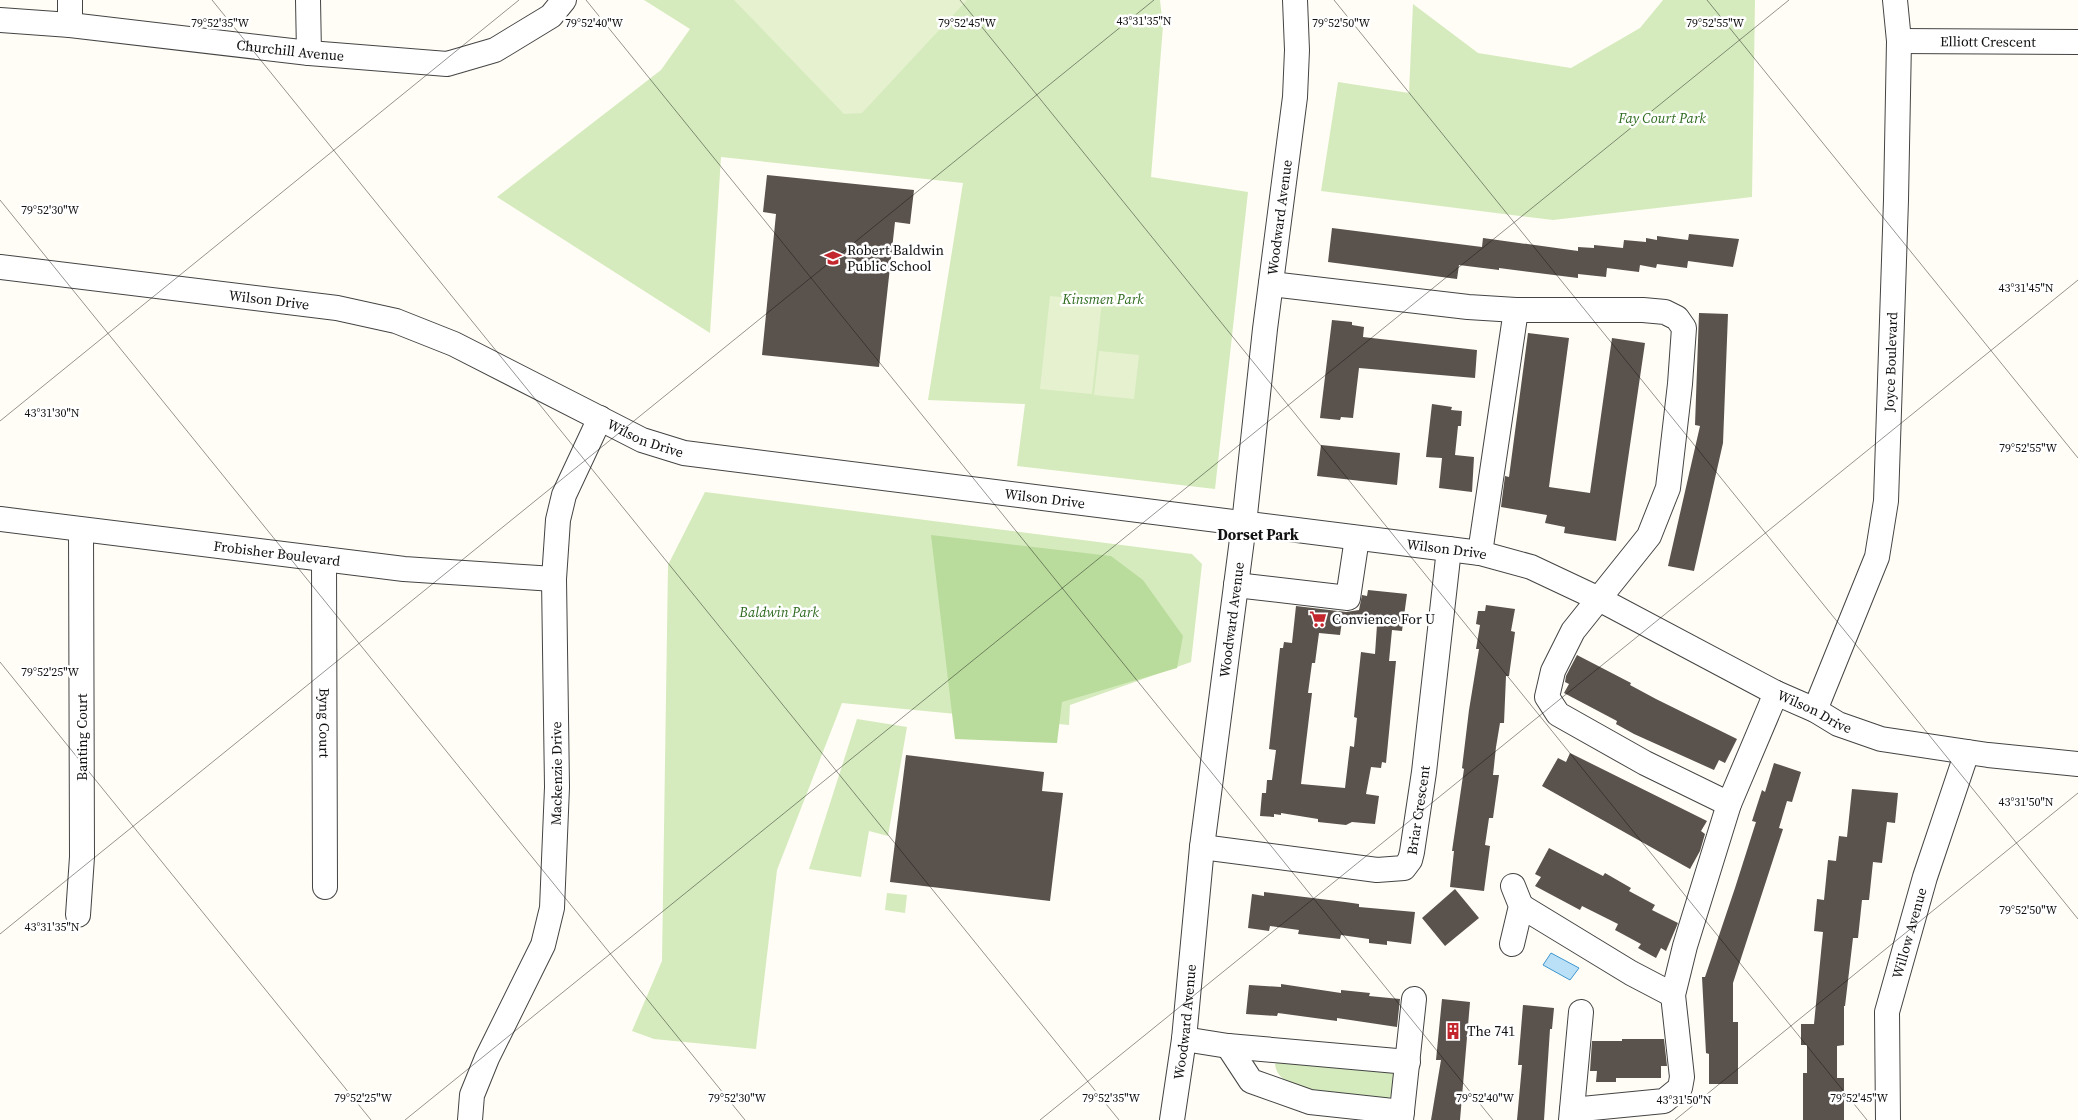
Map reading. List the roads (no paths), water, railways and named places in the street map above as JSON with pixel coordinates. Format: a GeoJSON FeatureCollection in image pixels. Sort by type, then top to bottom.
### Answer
{"type":"FeatureCollection","features":[{"type":"Feature","properties":{"kind":"street"},"geometry":{"type":"LineString","coordinates":[[70,0],[70,25]]}},
{"type":"Feature","properties":{"kind":"street"},"geometry":{"type":"LineString","coordinates":[[308,0],[309,53]]}},
{"type":"Feature","properties":{"kind":"street","name":"Churchill Avenue"},"geometry":{"type":"LineString","coordinates":[[0,20],[70,25],[309,53],[447,64],[495,50],[551,16],[564,0]]}},
{"type":"Feature","properties":{"kind":"street","name":"Woodward Avenue"},"geometry":{"type":"LineString","coordinates":[[1172,1120],[1184,1039],[1202,847],[1244,524],[1271,284],[1295,97],[1297,50],[1295,0]]}},
{"type":"Feature","properties":{"kind":"street","name":"Joyce Boulevard"},"geometry":{"type":"LineString","coordinates":[[1815,710],[1877,556],[1886,501],[1898,41],[1895,0]]}},
{"type":"Feature","properties":{"kind":"street","name":"Elliott Crescent"},"geometry":{"type":"LineString","coordinates":[[1898,41],[2078,42]]}},
{"type":"Feature","properties":{"kind":"street","name":"Wilson Drive"},"geometry":{"type":"LineString","coordinates":[[0,268],[337,308],[377,316],[435,335],[642,440],[684,453],[1480,553],[1532,567],[1599,599],[1776,693],[1815,710],[1838,724],[1881,739],[1967,752],[2078,764]]}},
{"type":"Feature","properties":{"kind":"street"},"geometry":{"type":"LineString","coordinates":[[1271,284],[1468,307],[1516,310],[1665,312],[1677,318],[1684,328],[1680,384],[1668,488],[1649,536],[1573,631],[1553,671],[1547,696],[1558,714],[1646,763],[1729,804]]}},
{"type":"Feature","properties":{"kind":"street"},"geometry":{"type":"LineString","coordinates":[[1480,553],[1516,310]]}},
{"type":"Feature","properties":{"kind":"street","name":"Mackenzie Drive"},"geometry":{"type":"LineString","coordinates":[[470,1120],[472,1095],[487,1058],[543,945],[552,908],[557,787],[554,579],[558,520],[564,495],[600,418]]}},
{"type":"Feature","properties":{"kind":"street","name":"Frobisher Boulevard"},"geometry":{"type":"LineString","coordinates":[[0,519],[404,569],[554,579]]}},
{"type":"Feature","properties":{"kind":"street","name":"Banting Court"},"geometry":{"type":"LineString","coordinates":[[78,915],[82,857],[82,530]]}},
{"type":"Feature","properties":{"kind":"street"},"geometry":{"type":"LineString","coordinates":[[1236,585],[1348,598],[1357,538]]}},
{"type":"Feature","properties":{"kind":"street","name":"Briar Crescent"},"geometry":{"type":"LineString","coordinates":[[1202,847],[1377,870],[1404,868],[1410,860],[1424,772],[1449,549]]}},
{"type":"Feature","properties":{"kind":"street","name":"Byng Court"},"geometry":{"type":"LineString","coordinates":[[324,559],[325,887]]}},
{"type":"Feature","properties":{"kind":"street"},"geometry":{"type":"LineString","coordinates":[[1581,1012],[1572,1115],[1664,1101],[1680,1088],[1682,1078],[1673,995],[1685,946],[1729,804],[1776,693]]}},
{"type":"Feature","properties":{"kind":"street","name":"Willow Avenue"},"geometry":{"type":"LineString","coordinates":[[1888,1120],[1887,1012],[1925,877],[1967,752]]}},
{"type":"Feature","properties":{"kind":"street"},"geometry":{"type":"LineString","coordinates":[[1512,944],[1517,896],[1631,973],[1673,995]]}},
{"type":"Feature","properties":{"kind":"street"},"geometry":{"type":"LineString","coordinates":[[1228,1046],[1251,1081],[1310,1102],[1401,1116],[1414,999]]}},
{"type":"Feature","properties":{"kind":"street"},"geometry":{"type":"LineString","coordinates":[[1184,1039],[1228,1046],[1408,1062]]}},
{"type":"Feature","properties":{"kind":"water"},"geometry":{"type":"Polygon","coordinates":[[[1551,953],[1579,968],[1570,980],[1543,965],[1551,953]]]}},
{"type":"Feature","properties":{"kind":"place","name":"Robert Baldwin Public School"},"geometry":{"type":"Point","coordinates":[833,258]}},
{"type":"Feature","properties":{"kind":"place","name":"Convience For U"},"geometry":{"type":"Point","coordinates":[1318,619]}},
{"type":"Feature","properties":{"kind":"place","name":"The 741"},"geometry":{"type":"Point","coordinates":[1453,1031]}},
{"type":"Feature","properties":{"kind":"district","name":"Dorset Park"},"geometry":{"type":"Point","coordinates":[1258,534]}},
{"type":"Feature","properties":{"kind":"park label","name":"Fay Court Park"},"geometry":{"type":"Point","coordinates":[1662,118]}},
{"type":"Feature","properties":{"kind":"park label","name":"Kinsmen Park"},"geometry":{"type":"Point","coordinates":[1103,299]}},
{"type":"Feature","properties":{"kind":"park label","name":"Baldwin Park"},"geometry":{"type":"Point","coordinates":[779,612]}}]}
